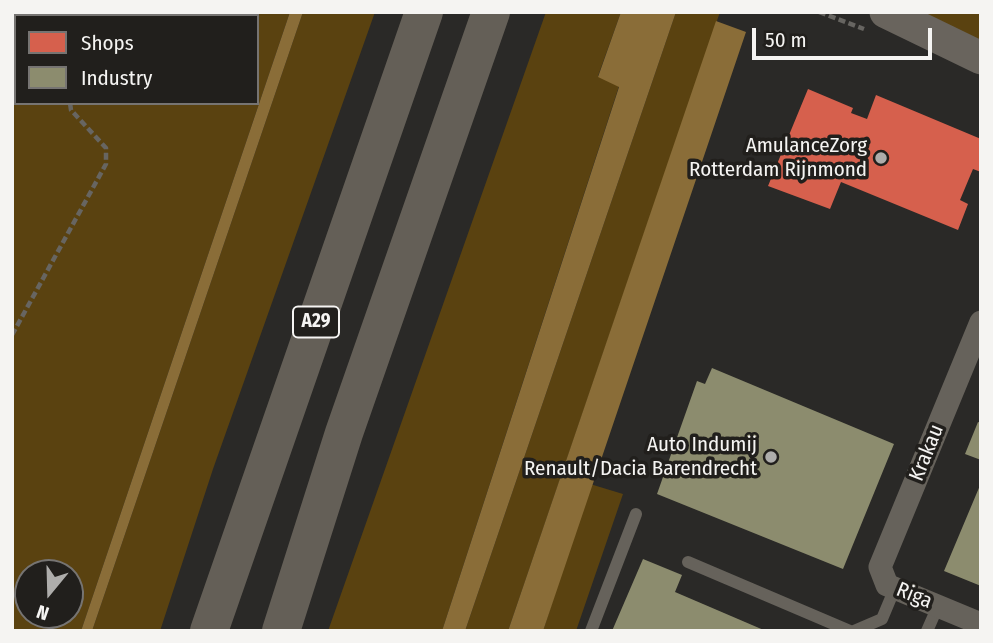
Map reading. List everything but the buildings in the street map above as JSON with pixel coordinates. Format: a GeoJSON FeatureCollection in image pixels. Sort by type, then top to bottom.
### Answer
{"type":"FeatureCollection","features":[{"type":"Feature","properties":{"kind":"highway","name":"A29"},"geometry":{"type":"LineString","coordinates":[[209,631],[424,12]]}},
{"type":"Feature","properties":{"kind":"highway"},"geometry":{"type":"LineString","coordinates":[[281,631],[344,433],[491,12]]}},
{"type":"Feature","properties":{"kind":"street"},"geometry":{"type":"LineString","coordinates":[[886,12],[981,58]]}},
{"type":"Feature","properties":{"kind":"street","name":"Krakau"},"geometry":{"type":"LineString","coordinates":[[891,587],[880,567],[981,322]]}},
{"type":"Feature","properties":{"kind":"street","name":"Riga"},"geometry":{"type":"LineString","coordinates":[[891,587],[981,624]]}},
{"type":"Feature","properties":{"kind":"lane"},"geometry":{"type":"LineString","coordinates":[[591,631],[636,514]]}},
{"type":"Feature","properties":{"kind":"lane"},"geometry":{"type":"LineString","coordinates":[[688,562],[852,631],[882,619],[891,587]]}},
{"type":"Feature","properties":{"kind":"lane"},"geometry":{"type":"LineString","coordinates":[[927,631],[938,606]]}},
{"type":"Feature","properties":{"kind":"path"},"geometry":{"type":"LineString","coordinates":[[12,335],[106,164],[106,148],[71,110],[70,105]]}},
{"type":"Feature","properties":{"kind":"shaded area"},"geometry":{"type":"Polygon","coordinates":[[[12,12],[290,12],[259,104],[259,14],[14,14],[14,105],[259,105],[84,622],[84,559],[14,559],[14,629],[82,629],[12,631],[12,12]]]}},
{"type":"Feature","properties":{"kind":"shaded area"},"geometry":{"type":"Polygon","coordinates":[[[290,12],[303,12],[92,631],[81,631],[84,629],[84,622],[290,12]]]}},
{"type":"Feature","properties":{"kind":"shaded area"},"geometry":{"type":"Polygon","coordinates":[[[303,12],[375,12],[213,469],[160,631],[92,631],[303,12]]]}},
{"type":"Feature","properties":{"kind":"shaded area"},"geometry":{"type":"Polygon","coordinates":[[[546,12],[621,12],[598,76],[619,86],[442,631],[328,631],[546,12]]]}},
{"type":"Feature","properties":{"kind":"shaded area"},"geometry":{"type":"Polygon","coordinates":[[[621,12],[676,12],[465,631],[442,631],[619,87],[598,77],[621,12]]]}},
{"type":"Feature","properties":{"kind":"shaded area"},"geometry":{"type":"Polygon","coordinates":[[[676,12],[720,12],[508,631],[465,631],[676,12]]]}},
{"type":"Feature","properties":{"kind":"shaded area"},"geometry":{"type":"Polygon","coordinates":[[[912,12],[981,12],[981,47],[912,12]]]}},
{"type":"Feature","properties":{"kind":"shaded area"},"geometry":{"type":"Polygon","coordinates":[[[716,21],[746,32],[543,631],[508,631],[716,21]]]}},
{"type":"Feature","properties":{"kind":"shaded area"},"geometry":{"type":"Polygon","coordinates":[[[590,484],[623,494],[576,631],[543,631],[590,484]]]}},
{"type":"Feature","properties":{"kind":"place","name":"AmulanceZorg Rotterdam Rijnmond"},"geometry":{"type":"Point","coordinates":[881,158]}},
{"type":"Feature","properties":{"kind":"place","name":"Auto Indumij Renault/Dacia Barendrecht"},"geometry":{"type":"Point","coordinates":[771,457]}}]}
